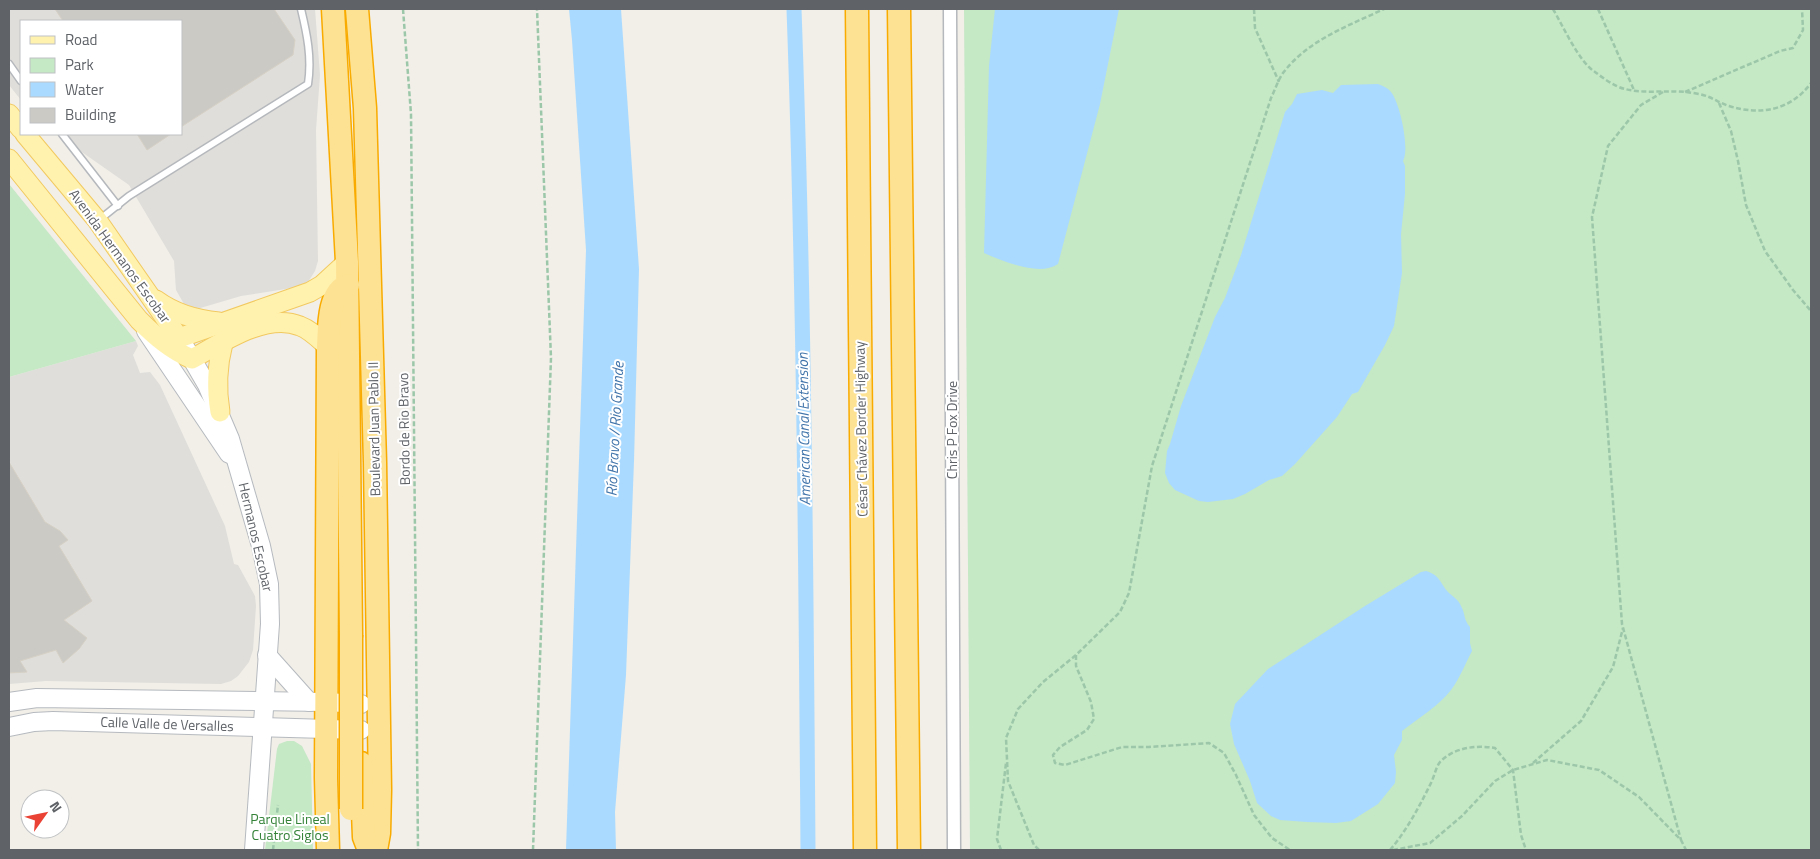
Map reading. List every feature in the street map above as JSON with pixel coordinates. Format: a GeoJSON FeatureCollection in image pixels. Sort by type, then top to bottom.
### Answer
{"type":"FeatureCollection","features":[{"type":"Feature","properties":{"kind":"highway","name":"Boulevard Juan Pablo II"},"geometry":{"type":"LineString","coordinates":[[333,9],[349,322],[352,850]]}},
{"type":"Feature","properties":{"kind":"highway","name":"Boulevard Juan Pablo II"},"geometry":{"type":"LineString","coordinates":[[357,9],[365,108],[375,462],[380,790],[379,833],[376,850]]}},
{"type":"Feature","properties":{"kind":"highway","name":"César Chávez Border Highway"},"geometry":{"type":"LineString","coordinates":[[857,9],[866,850]]}},
{"type":"Feature","properties":{"kind":"highway"},"geometry":{"type":"LineString","coordinates":[[899,9],[909,850]]}},
{"type":"Feature","properties":{"kind":"highway"},"geometry":{"type":"LineString","coordinates":[[328,850],[326,729],[318,702],[326,649],[328,347],[335,297],[343,286],[348,285]]}},
{"type":"Feature","properties":{"kind":"highway"},"geometry":{"type":"LineString","coordinates":[[369,850],[364,837],[362,778],[360,509],[375,462]]}},
{"type":"Feature","properties":{"kind":"highway"},"geometry":{"type":"LineString","coordinates":[[326,649],[339,659],[347,660],[354,658],[361,650]]}},
{"type":"Feature","properties":{"kind":"highway"},"geometry":{"type":"LineString","coordinates":[[326,778],[335,767],[345,763],[355,765],[359,769],[362,778]]}},
{"type":"Feature","properties":{"kind":"main road"},"geometry":{"type":"LineString","coordinates":[[9,114],[20,128]]}},
{"type":"Feature","properties":{"kind":"main road","name":"Avenida Hermanos Escobar"},"geometry":{"type":"LineString","coordinates":[[26,135],[98,220],[184,350]]}},
{"type":"Feature","properties":{"kind":"main road","name":"Avenida Hermanos Escobar"},"geometry":{"type":"LineString","coordinates":[[9,159],[139,320],[156,338],[184,350]]}},
{"type":"Feature","properties":{"kind":"main road"},"geometry":{"type":"LineString","coordinates":[[184,350],[222,322],[263,307],[295,299],[310,292],[322,285],[347,262]]}},
{"type":"Feature","properties":{"kind":"main road"},"geometry":{"type":"LineString","coordinates":[[147,294],[175,312],[190,317],[222,322]]}},
{"type":"Feature","properties":{"kind":"main road"},"geometry":{"type":"LineString","coordinates":[[184,350],[223,343],[250,329],[285,323],[299,325],[309,330],[328,347]]}},
{"type":"Feature","properties":{"kind":"main road"},"geometry":{"type":"LineString","coordinates":[[220,412],[217,377],[223,343]]}},
{"type":"Feature","properties":{"kind":"street","name":"Chris P Fox Drive"},"geometry":{"type":"LineString","coordinates":[[950,9],[954,850]]}},
{"type":"Feature","properties":{"kind":"street"},"geometry":{"type":"LineString","coordinates":[[139,320],[195,403]]}},
{"type":"Feature","properties":{"kind":"street"},"geometry":{"type":"LineString","coordinates":[[184,350],[188,387],[195,403]]}},
{"type":"Feature","properties":{"kind":"street","name":"Hermanos Escobar"},"geometry":{"type":"LineString","coordinates":[[184,350],[220,412],[261,546],[269,584],[270,624],[254,850]]}},
{"type":"Feature","properties":{"kind":"street","name":"Hermanos Escobar"},"geometry":{"type":"LineString","coordinates":[[195,403],[238,466]]}},
{"type":"Feature","properties":{"kind":"street"},"geometry":{"type":"LineString","coordinates":[[267,655],[318,702]]}},
{"type":"Feature","properties":{"kind":"street","name":"Calle Valle de Versalles"},"geometry":{"type":"LineString","coordinates":[[9,702],[36,698],[361,704]]}},
{"type":"Feature","properties":{"kind":"street","name":"Calle Valle de Versalles"},"geometry":{"type":"LineString","coordinates":[[9,726],[53,721],[361,730]]}},
{"type":"Feature","properties":{"kind":"lane"},"geometry":{"type":"LineString","coordinates":[[98,220],[129,196],[308,84],[310,73],[309,43],[302,9]]}},
{"type":"Feature","properties":{"kind":"lane"},"geometry":{"type":"LineString","coordinates":[[9,64],[20,80]]}},
{"type":"Feature","properties":{"kind":"lane"},"geometry":{"type":"LineString","coordinates":[[63,135],[118,206]]}},
{"type":"Feature","properties":{"kind":"path","name":"Bordo de Rio Bravo"},"geometry":{"type":"LineString","coordinates":[[403,9],[411,114],[418,850]]}},
{"type":"Feature","properties":{"kind":"path"},"geometry":{"type":"LineString","coordinates":[[533,850],[552,358],[537,9]]}},
{"type":"Feature","properties":{"kind":"path"},"geometry":{"type":"LineString","coordinates":[[1254,9],[1255,28],[1279,82]]}},
{"type":"Feature","properties":{"kind":"path"},"geometry":{"type":"LineString","coordinates":[[1039,850],[1034,845],[1008,781],[1006,738],[1018,709],[1043,682],[1076,655],[1120,612],[1129,593],[1152,466],[1271,98],[1282,74],[1299,55],[1320,39],[1384,9]]}},
{"type":"Feature","properties":{"kind":"path"},"geometry":{"type":"LineString","coordinates":[[1553,9],[1576,50],[1593,71],[1624,89],[1684,92],[1708,96],[1719,103],[1732,107],[1760,111],[1779,108],[1805,91],[1811,83]]}},
{"type":"Feature","properties":{"kind":"path"},"geometry":{"type":"LineString","coordinates":[[1598,9],[1634,90]]}},
{"type":"Feature","properties":{"kind":"path"},"geometry":{"type":"LineString","coordinates":[[1684,92],[1780,51],[1793,48],[1803,30],[1802,9]]}},
{"type":"Feature","properties":{"kind":"path"},"geometry":{"type":"LineString","coordinates":[[1663,92],[1641,105],[1608,146],[1592,217],[1623,628],[1681,840],[1686,850]]}},
{"type":"Feature","properties":{"kind":"path"},"geometry":{"type":"LineString","coordinates":[[1719,103],[1731,131],[1746,205],[1765,251],[1793,290],[1811,311]]}},
{"type":"Feature","properties":{"kind":"path"},"geometry":{"type":"LineString","coordinates":[[1532,764],[1581,721],[1613,668],[1623,628]]}},
{"type":"Feature","properties":{"kind":"path"},"geometry":{"type":"LineString","coordinates":[[1076,655],[1076,666],[1091,702],[1094,719],[1087,730],[1060,747],[1053,755],[1055,762],[1065,764],[1122,747],[1209,743],[1224,753],[1254,815],[1272,838],[1290,850]]}},
{"type":"Feature","properties":{"kind":"path"},"geometry":{"type":"LineString","coordinates":[[1392,850],[1404,834],[1440,763],[1454,752],[1478,746],[1495,748],[1513,770],[1521,835],[1526,850]]}},
{"type":"Feature","properties":{"kind":"path"},"geometry":{"type":"LineString","coordinates":[[1001,850],[998,839],[1007,757]]}},
{"type":"Feature","properties":{"kind":"path"},"geometry":{"type":"LineString","coordinates":[[1392,850],[1430,843],[1462,816],[1495,780],[1513,770],[1547,760],[1599,770],[1638,797],[1681,840]]}},
{"type":"Feature","properties":{"kind":"path"},"geometry":{"type":"LineString","coordinates":[[273,850],[278,805]]}},
{"type":"Feature","properties":{"kind":"shaded area"},"geometry":{"type":"Polygon","coordinates":[[[9,9],[315,9],[320,75],[316,130],[318,261],[315,271],[308,282],[298,287],[241,296],[197,309],[184,304],[176,290],[174,261],[129,185],[57,135],[182,135],[182,20],[20,20],[20,99],[9,85],[9,9]]]}},
{"type":"Feature","properties":{"kind":"shaded area"},"geometry":{"type":"Polygon","coordinates":[[[136,341],[138,346],[133,355],[140,373],[150,372],[160,385],[225,526],[234,564],[238,565],[255,596],[253,650],[249,662],[238,676],[231,681],[221,684],[46,681],[9,684],[9,377],[136,341]]]}},
{"type":"Feature","properties":{"kind":"green space"},"geometry":{"type":"Polygon","coordinates":[[[964,9],[1811,9],[1811,850],[970,850],[964,9]]]}},
{"type":"Feature","properties":{"kind":"green space"},"geometry":{"type":"Polygon","coordinates":[[[9,184],[136,341],[9,377],[9,184]]]}},
{"type":"Feature","properties":{"kind":"green space","name":"Parque Lineal Cuatro Siglos"},"geometry":{"type":"Polygon","coordinates":[[[294,741],[302,746],[311,764],[313,850],[265,850],[277,749],[279,744],[294,741]]]}},
{"type":"Feature","properties":{"kind":"water","name":"Río Bravo / Rio Grande"},"geometry":{"type":"Polygon","coordinates":[[[569,9],[621,9],[639,269],[626,675],[615,812],[616,850],[566,850],[586,250],[569,9]]]}},
{"type":"Feature","properties":{"kind":"water"},"geometry":{"type":"Polygon","coordinates":[[[995,9],[1119,9],[1100,104],[1058,264],[1050,268],[1041,269],[1021,266],[984,253],[989,66],[995,9]]]}},
{"type":"Feature","properties":{"kind":"water"},"geometry":{"type":"Polygon","coordinates":[[[1378,84],[1391,92],[1398,106],[1405,137],[1403,161],[1405,166],[1405,194],[1401,234],[1402,273],[1394,326],[1385,345],[1358,392],[1352,394],[1337,417],[1282,476],[1269,480],[1233,499],[1208,502],[1199,501],[1175,490],[1169,483],[1165,473],[1167,451],[1181,406],[1241,255],[1285,112],[1297,94],[1322,90],[1333,93],[1341,85],[1378,84]]]}},
{"type":"Feature","properties":{"kind":"water"},"geometry":{"type":"Polygon","coordinates":[[[1426,571],[1437,577],[1463,609],[1466,622],[1470,627],[1472,651],[1457,681],[1446,696],[1402,731],[1402,740],[1394,755],[1395,783],[1378,804],[1351,821],[1336,823],[1307,822],[1280,820],[1271,816],[1257,803],[1234,744],[1230,724],[1235,704],[1268,669],[1365,606],[1421,572],[1426,571]]]}},
{"type":"Feature","properties":{"kind":"building"},"geometry":{"type":"Polygon","coordinates":[[[55,9],[274,9],[295,40],[293,55],[182,126],[182,20],[62,20],[55,9]]]}},
{"type":"Feature","properties":{"kind":"building"},"geometry":{"type":"Polygon","coordinates":[[[138,135],[170,135],[147,150],[138,135]]]}},
{"type":"Feature","properties":{"kind":"building"},"geometry":{"type":"Polygon","coordinates":[[[9,462],[45,522],[60,531],[68,540],[59,546],[92,601],[64,620],[87,638],[79,649],[63,663],[56,650],[20,661],[27,672],[9,673],[9,462]]]}},
{"type":"Feature","properties":{"kind":"waterway","name":"American Canal Extension"},"geometry":{"type":"LineString","coordinates":[[794,9],[802,324],[808,850]]}}]}
